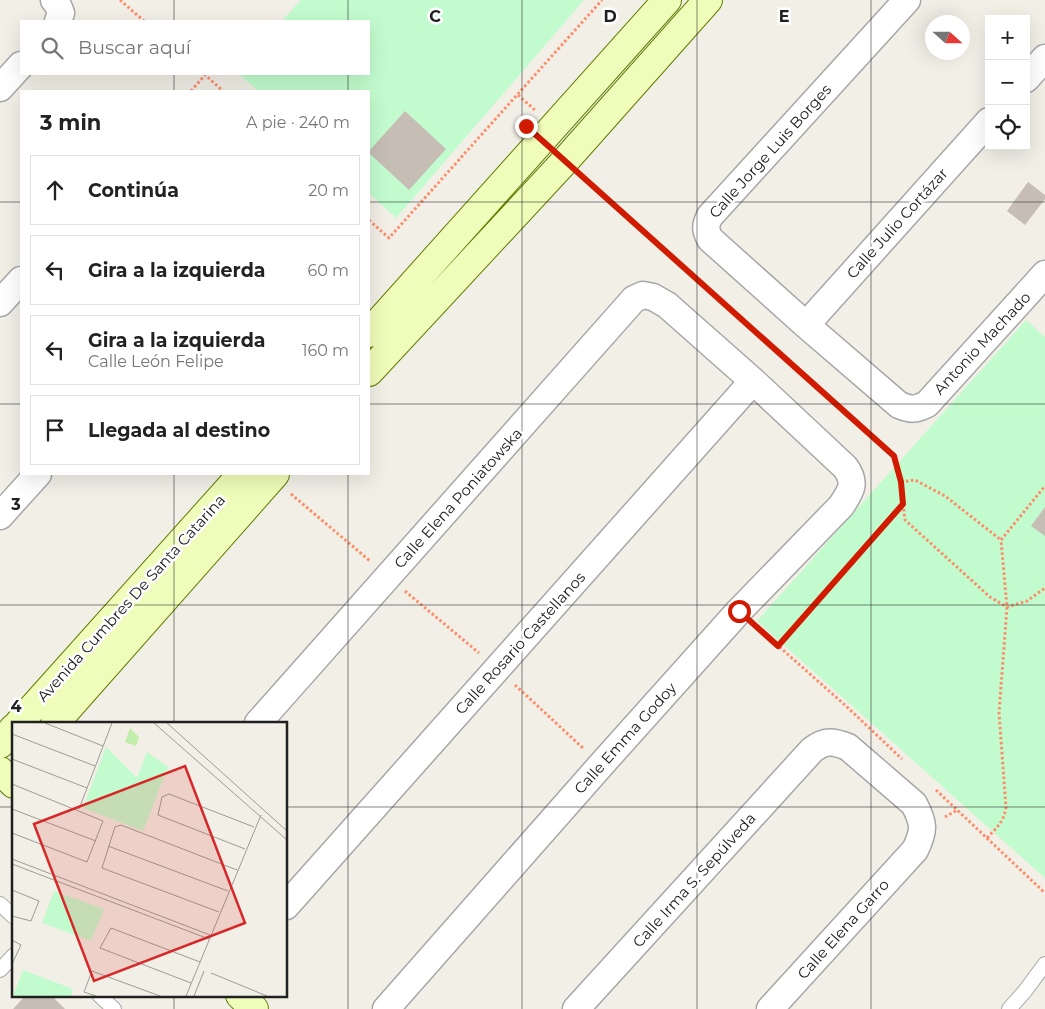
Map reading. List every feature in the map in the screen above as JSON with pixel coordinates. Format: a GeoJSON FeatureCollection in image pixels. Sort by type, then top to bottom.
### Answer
{"type":"FeatureCollection","features":[{"type":"Feature","properties":{"kind":"street"},"geometry":{"type":"LineString","coordinates":[[370,332],[667,0]]}},
{"type":"Feature","properties":{"kind":"street"},"geometry":{"type":"LineString","coordinates":[[370,371],[561,165],[708,0]]}},
{"type":"Feature","properties":{"kind":"street","name":"Calle Jorge Luis Borges"},"geometry":{"type":"LineString","coordinates":[[907,0],[710,216],[706,223],[706,231],[710,239],[899,405],[908,409],[917,409]]}},
{"type":"Feature","properties":{"kind":"street"},"geometry":{"type":"LineString","coordinates":[[1030,75],[1045,58]]}},
{"type":"Feature","properties":{"kind":"street"},"geometry":{"type":"LineString","coordinates":[[0,88],[20,66]]}},
{"type":"Feature","properties":{"kind":"street","name":"Calle Julio Cortázar"},"geometry":{"type":"LineString","coordinates":[[806,325],[985,125]]}},
{"type":"Feature","properties":{"kind":"street"},"geometry":{"type":"LineString","coordinates":[[534,149],[561,165]]}},
{"type":"Feature","properties":{"kind":"street"},"geometry":{"type":"LineString","coordinates":[[0,303],[20,281]]}},
{"type":"Feature","properties":{"kind":"street","name":"Antonio Machado"},"geometry":{"type":"LineString","coordinates":[[917,409],[927,404],[1039,292]]}},
{"type":"Feature","properties":{"kind":"street","name":"Calle Elena Poniatowska"},"geometry":{"type":"LineString","coordinates":[[259,722],[634,299],[643,295],[653,297],[666,305],[753,381],[845,466]]}},
{"type":"Feature","properties":{"kind":"street","name":"Calle Rosario Castellanos"},"geometry":{"type":"LineString","coordinates":[[288,904],[753,381]]}},
{"type":"Feature","properties":{"kind":"street","name":"Calle Emma Godoy"},"geometry":{"type":"LineString","coordinates":[[386,1009],[739,611],[841,506],[851,487],[852,476],[845,466]]}},
{"type":"Feature","properties":{"kind":"street"},"geometry":{"type":"LineString","coordinates":[[0,516],[37,475]]}},
{"type":"Feature","properties":{"kind":"street","name":"Avenida Cumbres De Santa Catarina"},"geometry":{"type":"LineString","coordinates":[[20,722],[241,475]]}},
{"type":"Feature","properties":{"kind":"street","name":"Avenida Cumbres De Santa Catarina"},"geometry":{"type":"LineString","coordinates":[[56,722],[273,476]]}},
{"type":"Feature","properties":{"kind":"street"},"geometry":{"type":"LineString","coordinates":[[0,744],[12,730]]}},
{"type":"Feature","properties":{"kind":"street","name":"Calle Irma S. Sepúlveda"},"geometry":{"type":"LineString","coordinates":[[576,1009],[812,750],[820,744],[837,742],[848,747],[914,804],[920,815],[922,826],[921,838],[915,850]]}},
{"type":"Feature","properties":{"kind":"street","name":"Calle Elena Garro"},"geometry":{"type":"LineString","coordinates":[[770,1009],[915,850]]}},
{"type":"Feature","properties":{"kind":"street"},"geometry":{"type":"LineString","coordinates":[[241,996],[254,1009]]}},
{"type":"Feature","properties":{"kind":"lane"},"geometry":{"type":"LineString","coordinates":[[0,904],[12,915]]}},
{"type":"Feature","properties":{"kind":"lane"},"geometry":{"type":"LineString","coordinates":[[0,970],[12,957]]}},
{"type":"Feature","properties":{"kind":"lane"},"geometry":{"type":"LineString","coordinates":[[1009,1009],[1045,964]]}},
{"type":"Feature","properties":{"kind":"lane"},"geometry":{"type":"LineString","coordinates":[[100,996],[114,1009]]}},
{"type":"Feature","properties":{"kind":"path"},"geometry":{"type":"LineString","coordinates":[[120,0],[143,20]]}},
{"type":"Feature","properties":{"kind":"path"},"geometry":{"type":"LineString","coordinates":[[370,221],[389,238],[602,0]]}},
{"type":"Feature","properties":{"kind":"path"},"geometry":{"type":"LineString","coordinates":[[192,90],[204,75],[222,90]]}},
{"type":"Feature","properties":{"kind":"path"},"geometry":{"type":"LineString","coordinates":[[518,94],[538,113]]}},
{"type":"Feature","properties":{"kind":"path"},"geometry":{"type":"LineString","coordinates":[[561,165],[894,456],[901,482],[905,520],[990,597],[1006,607],[1027,601],[1045,588]]}},
{"type":"Feature","properties":{"kind":"path"},"geometry":{"type":"LineString","coordinates":[[273,476],[498,668],[601,765]]}},
{"type":"Feature","properties":{"kind":"path"},"geometry":{"type":"LineString","coordinates":[[901,482],[915,480],[945,496],[1001,540]]}},
{"type":"Feature","properties":{"kind":"path"},"geometry":{"type":"LineString","coordinates":[[987,838],[1002,823],[1006,807],[999,713],[1006,607],[1001,540],[1045,486]]}},
{"type":"Feature","properties":{"kind":"path"},"geometry":{"type":"LineString","coordinates":[[778,646],[903,504]]}},
{"type":"Feature","properties":{"kind":"path"},"geometry":{"type":"LineString","coordinates":[[739,611],[846,706]]}},
{"type":"Feature","properties":{"kind":"path"},"geometry":{"type":"LineString","coordinates":[[957,810],[1045,892]]}},
{"type":"Feature","properties":{"kind":"green space"},"geometry":{"type":"Polygon","coordinates":[[[301,0],[584,0],[396,218],[370,194],[370,90],[257,90],[240,75],[370,75],[370,20],[283,20],[301,0]]]}},
{"type":"Feature","properties":{"kind":"green space"},"geometry":{"type":"Polygon","coordinates":[[[1026,320],[1045,337],[1045,878],[757,621],[1026,320]]]}},
{"type":"Feature","properties":{"kind":"building"},"geometry":{"type":"Polygon","coordinates":[[[405,111],[446,149],[409,190],[370,154],[370,150],[405,111]]]}},
{"type":"Feature","properties":{"kind":"building"},"geometry":{"type":"Polygon","coordinates":[[[1028,182],[1045,195],[1045,199],[1025,225],[1007,211],[1028,182]]]}},
{"type":"Feature","properties":{"kind":"building"},"geometry":{"type":"Polygon","coordinates":[[[1045,507],[1045,536],[1031,526],[1045,507]]]}},
{"type":"Feature","properties":{"kind":"building"},"geometry":{"type":"Polygon","coordinates":[[[25,996],[52,996],[65,1009],[13,1009],[25,996]]]}},
{"type":"Feature","properties":{"kind":"route"},"geometry":{"type":"LineString","coordinates":[[526,126],[894,456],[901,482],[903,504],[778,646],[739,611]]}}]}
